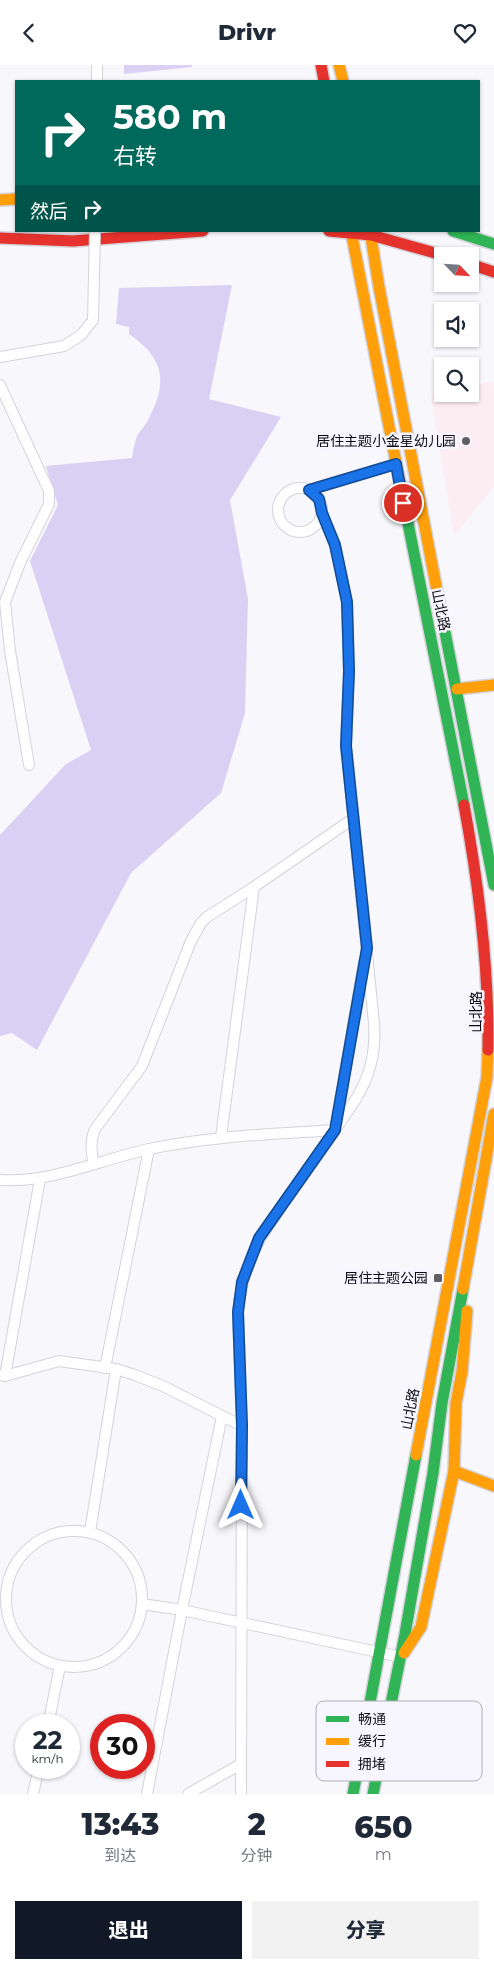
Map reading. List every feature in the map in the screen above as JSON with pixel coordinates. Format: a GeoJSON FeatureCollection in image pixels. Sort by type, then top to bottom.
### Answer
{"type":"FeatureCollection","features":[{"type":"Feature","properties":{"kind":"main road"},"geometry":{"type":"LineString","coordinates":[[321,65],[324,80]]}},
{"type":"Feature","properties":{"kind":"main road"},"geometry":{"type":"LineString","coordinates":[[339,65],[342,80]]}},
{"type":"Feature","properties":{"kind":"main road"},"geometry":{"type":"LineString","coordinates":[[0,200],[15,199]]}},
{"type":"Feature","properties":{"kind":"main road"},"geometry":{"type":"LineString","coordinates":[[0,238],[73,241],[190,232]]}},
{"type":"Feature","properties":{"kind":"main road"},"geometry":{"type":"LineString","coordinates":[[352,232],[371,233],[434,252]]}},
{"type":"Feature","properties":{"kind":"main road","name":"山北路"},"geometry":{"type":"LineString","coordinates":[[352,232],[396,464],[475,857],[489,953],[492,1015],[487,1077],[371,1701]]}},
{"type":"Feature","properties":{"kind":"main road"},"geometry":{"type":"LineString","coordinates":[[456,232],[494,244]]}},
{"type":"Feature","properties":{"kind":"main road","name":"山北路"},"geometry":{"type":"LineString","coordinates":[[371,233],[379,287],[494,885]]}},
{"type":"Feature","properties":{"kind":"main road"},"geometry":{"type":"LineString","coordinates":[[479,267],[494,272]]}},
{"type":"Feature","properties":{"kind":"main road"},"geometry":{"type":"LineString","coordinates":[[457,689],[494,685]]}},
{"type":"Feature","properties":{"kind":"main road"},"geometry":{"type":"LineString","coordinates":[[392,1701],[433,1473],[442,1403],[494,1114]]}},
{"type":"Feature","properties":{"kind":"main road"},"geometry":{"type":"LineString","coordinates":[[401,1657],[421,1627],[454,1471],[455,1408],[462,1373],[474,1233]]}},
{"type":"Feature","properties":{"kind":"main road"},"geometry":{"type":"LineString","coordinates":[[454,1471],[494,1486]]}},
{"type":"Feature","properties":{"kind":"main road","name":"山北路"},"geometry":{"type":"LineString","coordinates":[[353,1794],[355,1781]]}},
{"type":"Feature","properties":{"kind":"main road"},"geometry":{"type":"LineString","coordinates":[[373,1794],[376,1781]]}},
{"type":"Feature","properties":{"kind":"street"},"geometry":{"type":"LineString","coordinates":[[97,80],[98,65]]}},
{"type":"Feature","properties":{"kind":"street"},"geometry":{"type":"LineString","coordinates":[[0,357],[64,346],[81,335],[93,320],[95,232]]}},
{"type":"Feature","properties":{"kind":"street"},"geometry":{"type":"LineString","coordinates":[[0,385],[49,491],[49,505],[20,563],[5,602],[10,651],[29,765]]}},
{"type":"Feature","properties":{"kind":"street"},"geometry":{"type":"LineString","coordinates":[[309,490],[396,464]]}},
{"type":"Feature","properties":{"kind":"street"},"geometry":{"type":"LineString","coordinates":[[241,1794],[242,1426],[238,1312],[242,1282],[259,1238],[335,1130],[368,1079],[374,1054],[367,948],[346,746],[349,671],[347,602],[335,545],[322,513],[319,499],[309,490],[302,488],[288,492],[279,503],[279,517],[288,529],[302,532],[315,526],[322,513]]}},
{"type":"Feature","properties":{"kind":"street"},"geometry":{"type":"LineString","coordinates":[[94,1164],[90,1149],[95,1129],[142,1066],[196,930],[207,917],[354,818]]}},
{"type":"Feature","properties":{"kind":"street"},"geometry":{"type":"LineString","coordinates":[[221,1137],[254,887]]}},
{"type":"Feature","properties":{"kind":"street"},"geometry":{"type":"LineString","coordinates":[[335,1130],[367,948]]}},
{"type":"Feature","properties":{"kind":"street"},"geometry":{"type":"LineString","coordinates":[[0,1180],[40,1179],[148,1149],[221,1137],[335,1130]]}},
{"type":"Feature","properties":{"kind":"street"},"geometry":{"type":"LineString","coordinates":[[90,1532],[111,1369],[148,1149]]}},
{"type":"Feature","properties":{"kind":"street"},"geometry":{"type":"LineString","coordinates":[[40,1179],[2,1375],[59,1361],[111,1369],[135,1375],[163,1386],[242,1426]]}},
{"type":"Feature","properties":{"kind":"street"},"geometry":{"type":"LineString","coordinates":[[147,1794],[222,1416]]}},
{"type":"Feature","properties":{"kind":"street"},"geometry":{"type":"LineString","coordinates":[[71,1530],[90,1532],[110,1541],[124,1553],[135,1568],[141,1587],[142,1604],[136,1627],[123,1646],[117,1651],[104,1660],[83,1667],[60,1666],[39,1658],[23,1644],[11,1626],[6,1604],[7,1583],[16,1562],[31,1546],[50,1535],[71,1530]]}},
{"type":"Feature","properties":{"kind":"street"},"geometry":{"type":"LineString","coordinates":[[142,1604],[182,1610],[401,1657]]}},
{"type":"Feature","properties":{"kind":"street"},"geometry":{"type":"LineString","coordinates":[[50,1714],[60,1666]]}},
{"type":"Feature","properties":{"kind":"street"},"geometry":{"type":"LineString","coordinates":[[188,1794],[241,1764]]}},
{"type":"Feature","properties":{"kind":"street"},"geometry":{"type":"LineString","coordinates":[[33,1794],[36,1779]]}},
{"type":"Feature","properties":{"kind":"shaded area"},"geometry":{"type":"Polygon","coordinates":[[[124,65],[192,65],[192,67],[124,74],[124,65]]]}},
{"type":"Feature","properties":{"kind":"shaded area"},"geometry":{"type":"Polygon","coordinates":[[[232,285],[209,399],[281,417],[230,500],[248,599],[245,713],[221,793],[131,873],[37,1050],[12,1033],[0,1036],[0,835],[66,764],[91,750],[30,561],[58,505],[46,466],[132,458],[137,436],[147,423],[159,394],[160,372],[156,362],[141,343],[129,334],[129,327],[116,324],[119,288],[232,285]]]}},
{"type":"Feature","properties":{"kind":"shaded area","name":"居住主题小金星幼儿园"},"geometry":{"type":"Polygon","coordinates":[[[489,382],[494,386],[494,486],[454,536],[431,396],[434,395],[434,402],[479,402],[479,385],[489,382]]]}},
{"type":"Feature","properties":{"kind":"traffic: fast"},"geometry":{"type":"LineString","coordinates":[[456,232],[494,244]]}},
{"type":"Feature","properties":{"kind":"traffic: fast"},"geometry":{"type":"LineString","coordinates":[[402,493],[464,805]]}},
{"type":"Feature","properties":{"kind":"traffic: fast"},"geometry":{"type":"LineString","coordinates":[[439,601],[494,885]]}},
{"type":"Feature","properties":{"kind":"traffic: fast"},"geometry":{"type":"LineString","coordinates":[[392,1701],[433,1473],[442,1403],[463,1289]]}},
{"type":"Feature","properties":{"kind":"traffic: fast"},"geometry":{"type":"LineString","coordinates":[[370,1701],[416,1455]]}},
{"type":"Feature","properties":{"kind":"traffic: fast"},"geometry":{"type":"LineString","coordinates":[[353,1794],[355,1781]]}},
{"type":"Feature","properties":{"kind":"traffic: fast"},"geometry":{"type":"LineString","coordinates":[[373,1794],[376,1781]]}},
{"type":"Feature","properties":{"kind":"traffic: slow"},"geometry":{"type":"LineString","coordinates":[[339,65],[343,80]]}},
{"type":"Feature","properties":{"kind":"traffic: slow"},"geometry":{"type":"LineString","coordinates":[[0,200],[15,199]]}},
{"type":"Feature","properties":{"kind":"traffic: slow"},"geometry":{"type":"LineString","coordinates":[[351,232],[402,493]]}},
{"type":"Feature","properties":{"kind":"traffic: slow"},"geometry":{"type":"LineString","coordinates":[[370,232],[439,601]]}},
{"type":"Feature","properties":{"kind":"traffic: slow"},"geometry":{"type":"LineString","coordinates":[[457,689],[494,685]]}},
{"type":"Feature","properties":{"kind":"traffic: slow"},"geometry":{"type":"LineString","coordinates":[[416,1455],[487,1077],[488,1050]]}},
{"type":"Feature","properties":{"kind":"traffic: slow"},"geometry":{"type":"LineString","coordinates":[[463,1289],[494,1114]]}},
{"type":"Feature","properties":{"kind":"traffic: slow"},"geometry":{"type":"LineString","coordinates":[[404,1653],[421,1627],[454,1471],[456,1403],[462,1372],[467,1311]]}},
{"type":"Feature","properties":{"kind":"traffic: slow"},"geometry":{"type":"LineString","coordinates":[[454,1471],[494,1486]]}},
{"type":"Feature","properties":{"kind":"traffic: jam"},"geometry":{"type":"LineString","coordinates":[[321,65],[324,80]]}},
{"type":"Feature","properties":{"kind":"traffic: jam"},"geometry":{"type":"LineString","coordinates":[[0,238],[73,241],[190,232]]}},
{"type":"Feature","properties":{"kind":"traffic: jam"},"geometry":{"type":"LineString","coordinates":[[340,232],[371,235],[434,253]]}},
{"type":"Feature","properties":{"kind":"traffic: jam"},"geometry":{"type":"LineString","coordinates":[[479,267],[494,272]]}},
{"type":"Feature","properties":{"kind":"traffic: jam"},"geometry":{"type":"LineString","coordinates":[[464,805],[482,927],[487,989],[488,1050]]}},
{"type":"Feature","properties":{"kind":"place","name":"居住主题小金星幼儿园"},"geometry":{"type":"Point","coordinates":[466,441]}},
{"type":"Feature","properties":{"kind":"place","name":"居住主题公园"},"geometry":{"type":"Point","coordinates":[438,1278]}},
{"type":"Feature","properties":{"kind":"route"},"geometry":{"type":"LineString","coordinates":[[241,1505],[242,1426],[238,1312],[242,1282],[259,1238],[335,1130],[367,948],[346,746],[349,671],[349,621],[346,589],[335,545],[322,513],[322,506],[315,494],[309,490],[396,464],[403,503]]}}]}
